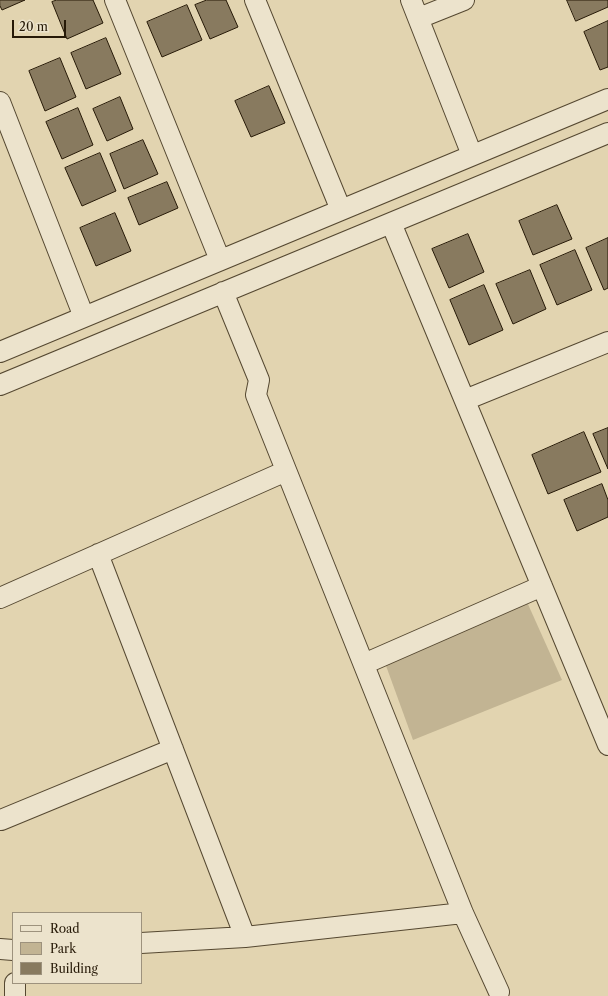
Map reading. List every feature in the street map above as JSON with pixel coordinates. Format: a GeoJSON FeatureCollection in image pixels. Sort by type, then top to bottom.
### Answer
{"type":"FeatureCollection","features":[{"type":"Feature","properties":{"kind":"street"},"geometry":{"type":"LineString","coordinates":[[115,0],[220,260]]}},
{"type":"Feature","properties":{"kind":"street"},"geometry":{"type":"LineString","coordinates":[[255,0],[341,210]]}},
{"type":"Feature","properties":{"kind":"street"},"geometry":{"type":"LineString","coordinates":[[411,0],[472,155]]}},
{"type":"Feature","properties":{"kind":"street"},"geometry":{"type":"LineString","coordinates":[[419,18],[464,0]]}},
{"type":"Feature","properties":{"kind":"street"},"geometry":{"type":"LineString","coordinates":[[0,352],[608,99]]}},
{"type":"Feature","properties":{"kind":"street"},"geometry":{"type":"LineString","coordinates":[[0,102],[84,317]]}},
{"type":"Feature","properties":{"kind":"street"},"geometry":{"type":"LineString","coordinates":[[0,385],[608,132]]}},
{"type":"Feature","properties":{"kind":"street"},"geometry":{"type":"LineString","coordinates":[[391,223],[608,745]]}},
{"type":"Feature","properties":{"kind":"street"},"geometry":{"type":"LineString","coordinates":[[223,292],[259,380],[256,395],[463,913],[499,992]]}},
{"type":"Feature","properties":{"kind":"street"},"geometry":{"type":"LineString","coordinates":[[465,400],[608,342]]}},
{"type":"Feature","properties":{"kind":"street"},"geometry":{"type":"LineString","coordinates":[[0,598],[286,471]]}},
{"type":"Feature","properties":{"kind":"street"},"geometry":{"type":"LineString","coordinates":[[98,554],[245,937]]}},
{"type":"Feature","properties":{"kind":"street"},"geometry":{"type":"LineString","coordinates":[[364,664],[542,586]]}},
{"type":"Feature","properties":{"kind":"street"},"geometry":{"type":"LineString","coordinates":[[1,820],[173,748]]}},
{"type":"Feature","properties":{"kind":"street"},"geometry":{"type":"LineString","coordinates":[[142,943],[245,937],[463,913]]}},
{"type":"Feature","properties":{"kind":"street"},"geometry":{"type":"LineString","coordinates":[[0,949],[12,950]]}},
{"type":"Feature","properties":{"kind":"street"},"geometry":{"type":"LineString","coordinates":[[15,984],[15,996]]}},
{"type":"Feature","properties":{"kind":"green space"},"geometry":{"type":"Polygon","coordinates":[[[527,602],[562,680],[413,740],[385,663],[527,602]]]}},
{"type":"Feature","properties":{"kind":"building"},"geometry":{"type":"Polygon","coordinates":[[[0,0],[25,0],[2,10],[0,0]]]}},
{"type":"Feature","properties":{"kind":"building"},"geometry":{"type":"Polygon","coordinates":[[[57,0],[93,0],[103,23],[67,39],[52,2],[57,0]]]}},
{"type":"Feature","properties":{"kind":"building"},"geometry":{"type":"Polygon","coordinates":[[[207,0],[226,0],[238,27],[210,39],[195,5],[207,0]]]}},
{"type":"Feature","properties":{"kind":"building"},"geometry":{"type":"Polygon","coordinates":[[[567,0],[608,0],[608,7],[576,21],[567,0]]]}},
{"type":"Feature","properties":{"kind":"building"},"geometry":{"type":"Polygon","coordinates":[[[187,5],[202,40],[162,57],[147,22],[187,5]]]}},
{"type":"Feature","properties":{"kind":"building"},"geometry":{"type":"Polygon","coordinates":[[[608,21],[608,67],[600,70],[584,32],[608,21]]]}},
{"type":"Feature","properties":{"kind":"building"},"geometry":{"type":"Polygon","coordinates":[[[106,38],[121,74],[86,89],[71,53],[106,38]]]}},
{"type":"Feature","properties":{"kind":"building"},"geometry":{"type":"Polygon","coordinates":[[[60,58],[76,97],[45,111],[29,71],[60,58]]]}},
{"type":"Feature","properties":{"kind":"building"},"geometry":{"type":"Polygon","coordinates":[[[269,86],[285,123],[251,137],[235,101],[269,86]]]}},
{"type":"Feature","properties":{"kind":"building"},"geometry":{"type":"Polygon","coordinates":[[[120,97],[133,129],[107,141],[93,109],[120,97]]]}},
{"type":"Feature","properties":{"kind":"building"},"geometry":{"type":"Polygon","coordinates":[[[78,108],[93,145],[62,159],[46,122],[78,108]]]}},
{"type":"Feature","properties":{"kind":"building"},"geometry":{"type":"Polygon","coordinates":[[[143,140],[158,174],[124,189],[110,154],[143,140]]]}},
{"type":"Feature","properties":{"kind":"building"},"geometry":{"type":"Polygon","coordinates":[[[100,153],[116,191],[82,206],[65,168],[100,153]]]}},
{"type":"Feature","properties":{"kind":"building"},"geometry":{"type":"Polygon","coordinates":[[[167,182],[178,208],[139,225],[128,198],[167,182]]]}},
{"type":"Feature","properties":{"kind":"building"},"geometry":{"type":"Polygon","coordinates":[[[557,205],[572,239],[533,255],[519,221],[557,205]]]}},
{"type":"Feature","properties":{"kind":"building"},"geometry":{"type":"Polygon","coordinates":[[[115,213],[131,251],[96,266],[80,228],[115,213]]]}},
{"type":"Feature","properties":{"kind":"building"},"geometry":{"type":"Polygon","coordinates":[[[468,234],[484,272],[449,288],[432,249],[468,234]]]}},
{"type":"Feature","properties":{"kind":"building"},"geometry":{"type":"Polygon","coordinates":[[[608,238],[608,288],[604,290],[586,248],[608,238]]]}},
{"type":"Feature","properties":{"kind":"building"},"geometry":{"type":"Polygon","coordinates":[[[575,250],[592,290],[557,305],[540,265],[575,250]]]}},
{"type":"Feature","properties":{"kind":"building"},"geometry":{"type":"Polygon","coordinates":[[[530,270],[546,309],[513,324],[496,284],[530,270]]]}},
{"type":"Feature","properties":{"kind":"building"},"geometry":{"type":"Polygon","coordinates":[[[484,285],[503,330],[469,345],[450,300],[484,285]]]}},
{"type":"Feature","properties":{"kind":"building"},"geometry":{"type":"Polygon","coordinates":[[[608,428],[608,469],[593,434],[608,428]]]}},
{"type":"Feature","properties":{"kind":"building"},"geometry":{"type":"Polygon","coordinates":[[[584,432],[601,472],[548,494],[532,455],[584,432]]]}},
{"type":"Feature","properties":{"kind":"building"},"geometry":{"type":"Polygon","coordinates":[[[602,484],[608,500],[608,517],[577,531],[564,500],[602,484]]]}}]}
